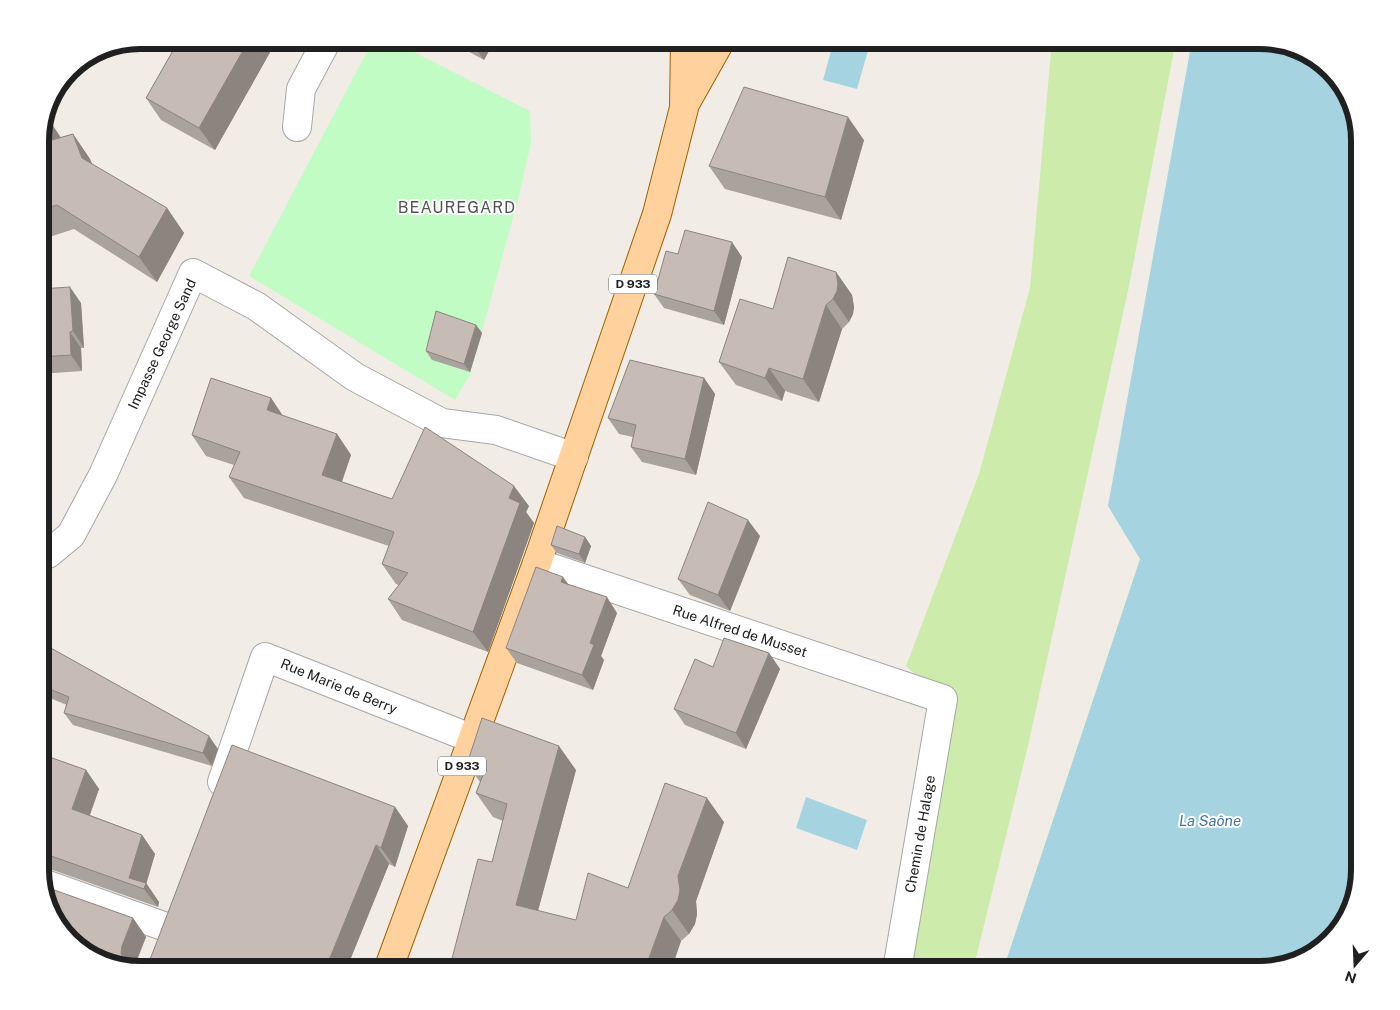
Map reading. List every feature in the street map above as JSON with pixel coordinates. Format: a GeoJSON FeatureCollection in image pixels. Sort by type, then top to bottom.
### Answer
{"type":"FeatureCollection","features":[{"type":"Feature","properties":{"kind":"main road","name":"D 933"},"geometry":{"type":"LineString","coordinates":[[398,961],[472,739],[538,563],[657,214],[684,108],[685,49]]}},
{"type":"Feature","properties":{"kind":"main road","name":"D 933"},"geometry":{"type":"LineString","coordinates":[[684,108],[716,49]]}},
{"type":"Feature","properties":{"kind":"street"},"geometry":{"type":"LineString","coordinates":[[297,127],[301,89],[322,49]]}},
{"type":"Feature","properties":{"kind":"street","name":"Impasse George Sand"},"geometry":{"type":"LineString","coordinates":[[49,553],[72,535],[103,475],[193,273],[256,306],[355,377],[442,423],[496,430],[574,457]]}},
{"type":"Feature","properties":{"kind":"street","name":"Rue Alfred de Musset"},"geometry":{"type":"LineString","coordinates":[[538,563],[943,698]]}},
{"type":"Feature","properties":{"kind":"street","name":"Rue Marie de Berry"},"geometry":{"type":"LineString","coordinates":[[213,806],[265,657],[472,739]]}},
{"type":"Feature","properties":{"kind":"street","name":"Chemin de Halage"},"geometry":{"type":"LineString","coordinates":[[899,961],[943,698]]}},
{"type":"Feature","properties":{"kind":"street"},"geometry":{"type":"LineString","coordinates":[[51,886],[166,927]]}},
{"type":"Feature","properties":{"kind":"street"},"geometry":{"type":"LineString","coordinates":[[156,953],[177,901]]}},
{"type":"Feature","properties":{"kind":"green space"},"geometry":{"type":"Polygon","coordinates":[[[368,49],[408,49],[530,111],[531,143],[519,196],[470,375],[455,400],[249,276],[368,49]]]}},
{"type":"Feature","properties":{"kind":"green space"},"geometry":{"type":"Polygon","coordinates":[[[1051,49],[1174,49],[1129,286],[1028,746],[975,961],[899,961],[943,699],[906,666],[979,474],[1030,288],[1051,49]]]}},
{"type":"Feature","properties":{"kind":"water"},"geometry":{"type":"Polygon","coordinates":[[[832,49],[868,49],[857,89],[823,80],[832,49]]]}},
{"type":"Feature","properties":{"kind":"water","name":"La Saône"},"geometry":{"type":"Polygon","coordinates":[[[1190,49],[1266,49],[1300,58],[1325,75],[1339,94],[1348,116],[1351,140],[1351,876],[1346,899],[1339,916],[1325,935],[1300,952],[1266,961],[1006,961],[1140,559],[1108,506],[1190,49]]]}},
{"type":"Feature","properties":{"kind":"water"},"geometry":{"type":"Polygon","coordinates":[[[806,797],[867,820],[857,850],[796,828],[806,797]]]}},
{"type":"Feature","properties":{"kind":"building"},"geometry":{"type":"Polygon","coordinates":[[[174,49],[244,49],[199,128],[146,98],[174,49]]]}},
{"type":"Feature","properties":{"kind":"building"},"geometry":{"type":"Polygon","coordinates":[[[744,87],[848,117],[825,197],[709,166],[744,87]]]}},
{"type":"Feature","properties":{"kind":"building"},"geometry":{"type":"Polygon","coordinates":[[[50,127],[52,140],[73,134],[82,158],[167,208],[139,257],[57,205],[49,207],[50,127]]]}},
{"type":"Feature","properties":{"kind":"building"},"geometry":{"type":"Polygon","coordinates":[[[685,230],[732,242],[714,311],[654,294],[666,251],[678,254],[685,230]]]}},
{"type":"Feature","properties":{"kind":"building"},"geometry":{"type":"Polygon","coordinates":[[[788,257],[836,272],[838,284],[833,299],[826,305],[803,379],[769,368],[765,378],[719,362],[740,299],[773,309],[788,257]]]}},
{"type":"Feature","properties":{"kind":"building"},"geometry":{"type":"Polygon","coordinates":[[[70,287],[73,331],[70,332],[71,355],[49,356],[49,288],[70,287]]]}},
{"type":"Feature","properties":{"kind":"building"},"geometry":{"type":"Polygon","coordinates":[[[436,311],[476,325],[464,364],[426,351],[436,311]]]}},
{"type":"Feature","properties":{"kind":"building"},"geometry":{"type":"Polygon","coordinates":[[[630,360],[704,378],[685,459],[631,447],[636,425],[608,418],[630,360]]]}},
{"type":"Feature","properties":{"kind":"building"},"geometry":{"type":"Polygon","coordinates":[[[211,378],[271,398],[267,410],[337,434],[322,475],[392,499],[425,427],[514,486],[509,498],[520,503],[473,632],[388,599],[408,573],[382,564],[394,532],[229,477],[240,452],[192,435],[211,378]]]}},
{"type":"Feature","properties":{"kind":"building"},"geometry":{"type":"Polygon","coordinates":[[[708,502],[748,520],[718,595],[678,579],[708,502]]]}},
{"type":"Feature","properties":{"kind":"building"},"geometry":{"type":"Polygon","coordinates":[[[557,526],[585,537],[579,554],[551,545],[557,526]]]}},
{"type":"Feature","properties":{"kind":"building"},"geometry":{"type":"Polygon","coordinates":[[[536,567],[563,577],[561,582],[607,597],[590,643],[594,645],[582,675],[506,648],[536,567]]]}},
{"type":"Feature","properties":{"kind":"building"},"geometry":{"type":"Polygon","coordinates":[[[724,638],[769,653],[736,733],[674,709],[695,659],[713,667],[724,638]]]}},
{"type":"Feature","properties":{"kind":"building"},"geometry":{"type":"Polygon","coordinates":[[[49,647],[209,736],[203,753],[64,713],[69,697],[49,689],[49,647]]]}},
{"type":"Feature","properties":{"kind":"building"},"geometry":{"type":"Polygon","coordinates":[[[482,718],[559,746],[516,905],[576,920],[588,873],[628,888],[665,783],[707,798],[678,876],[680,890],[678,900],[672,910],[664,917],[649,958],[660,961],[518,961],[510,959],[509,961],[451,961],[478,859],[492,862],[507,804],[476,793],[485,770],[467,764],[482,718]]]}},
{"type":"Feature","properties":{"kind":"building"},"geometry":{"type":"Polygon","coordinates":[[[232,745],[395,807],[381,848],[376,845],[329,961],[148,961],[232,745]]]}},
{"type":"Feature","properties":{"kind":"building"},"geometry":{"type":"Polygon","coordinates":[[[49,757],[86,770],[72,809],[142,835],[129,878],[146,883],[144,889],[49,855],[49,757]]]}},
{"type":"Feature","properties":{"kind":"building"},"geometry":{"type":"Polygon","coordinates":[[[51,889],[133,918],[121,953],[123,959],[100,952],[75,935],[61,916],[51,889]]]}},
{"type":"Feature","properties":{"kind":"district","name":"BEAUREGARD"},"geometry":{"type":"Point","coordinates":[457,207]}}]}
